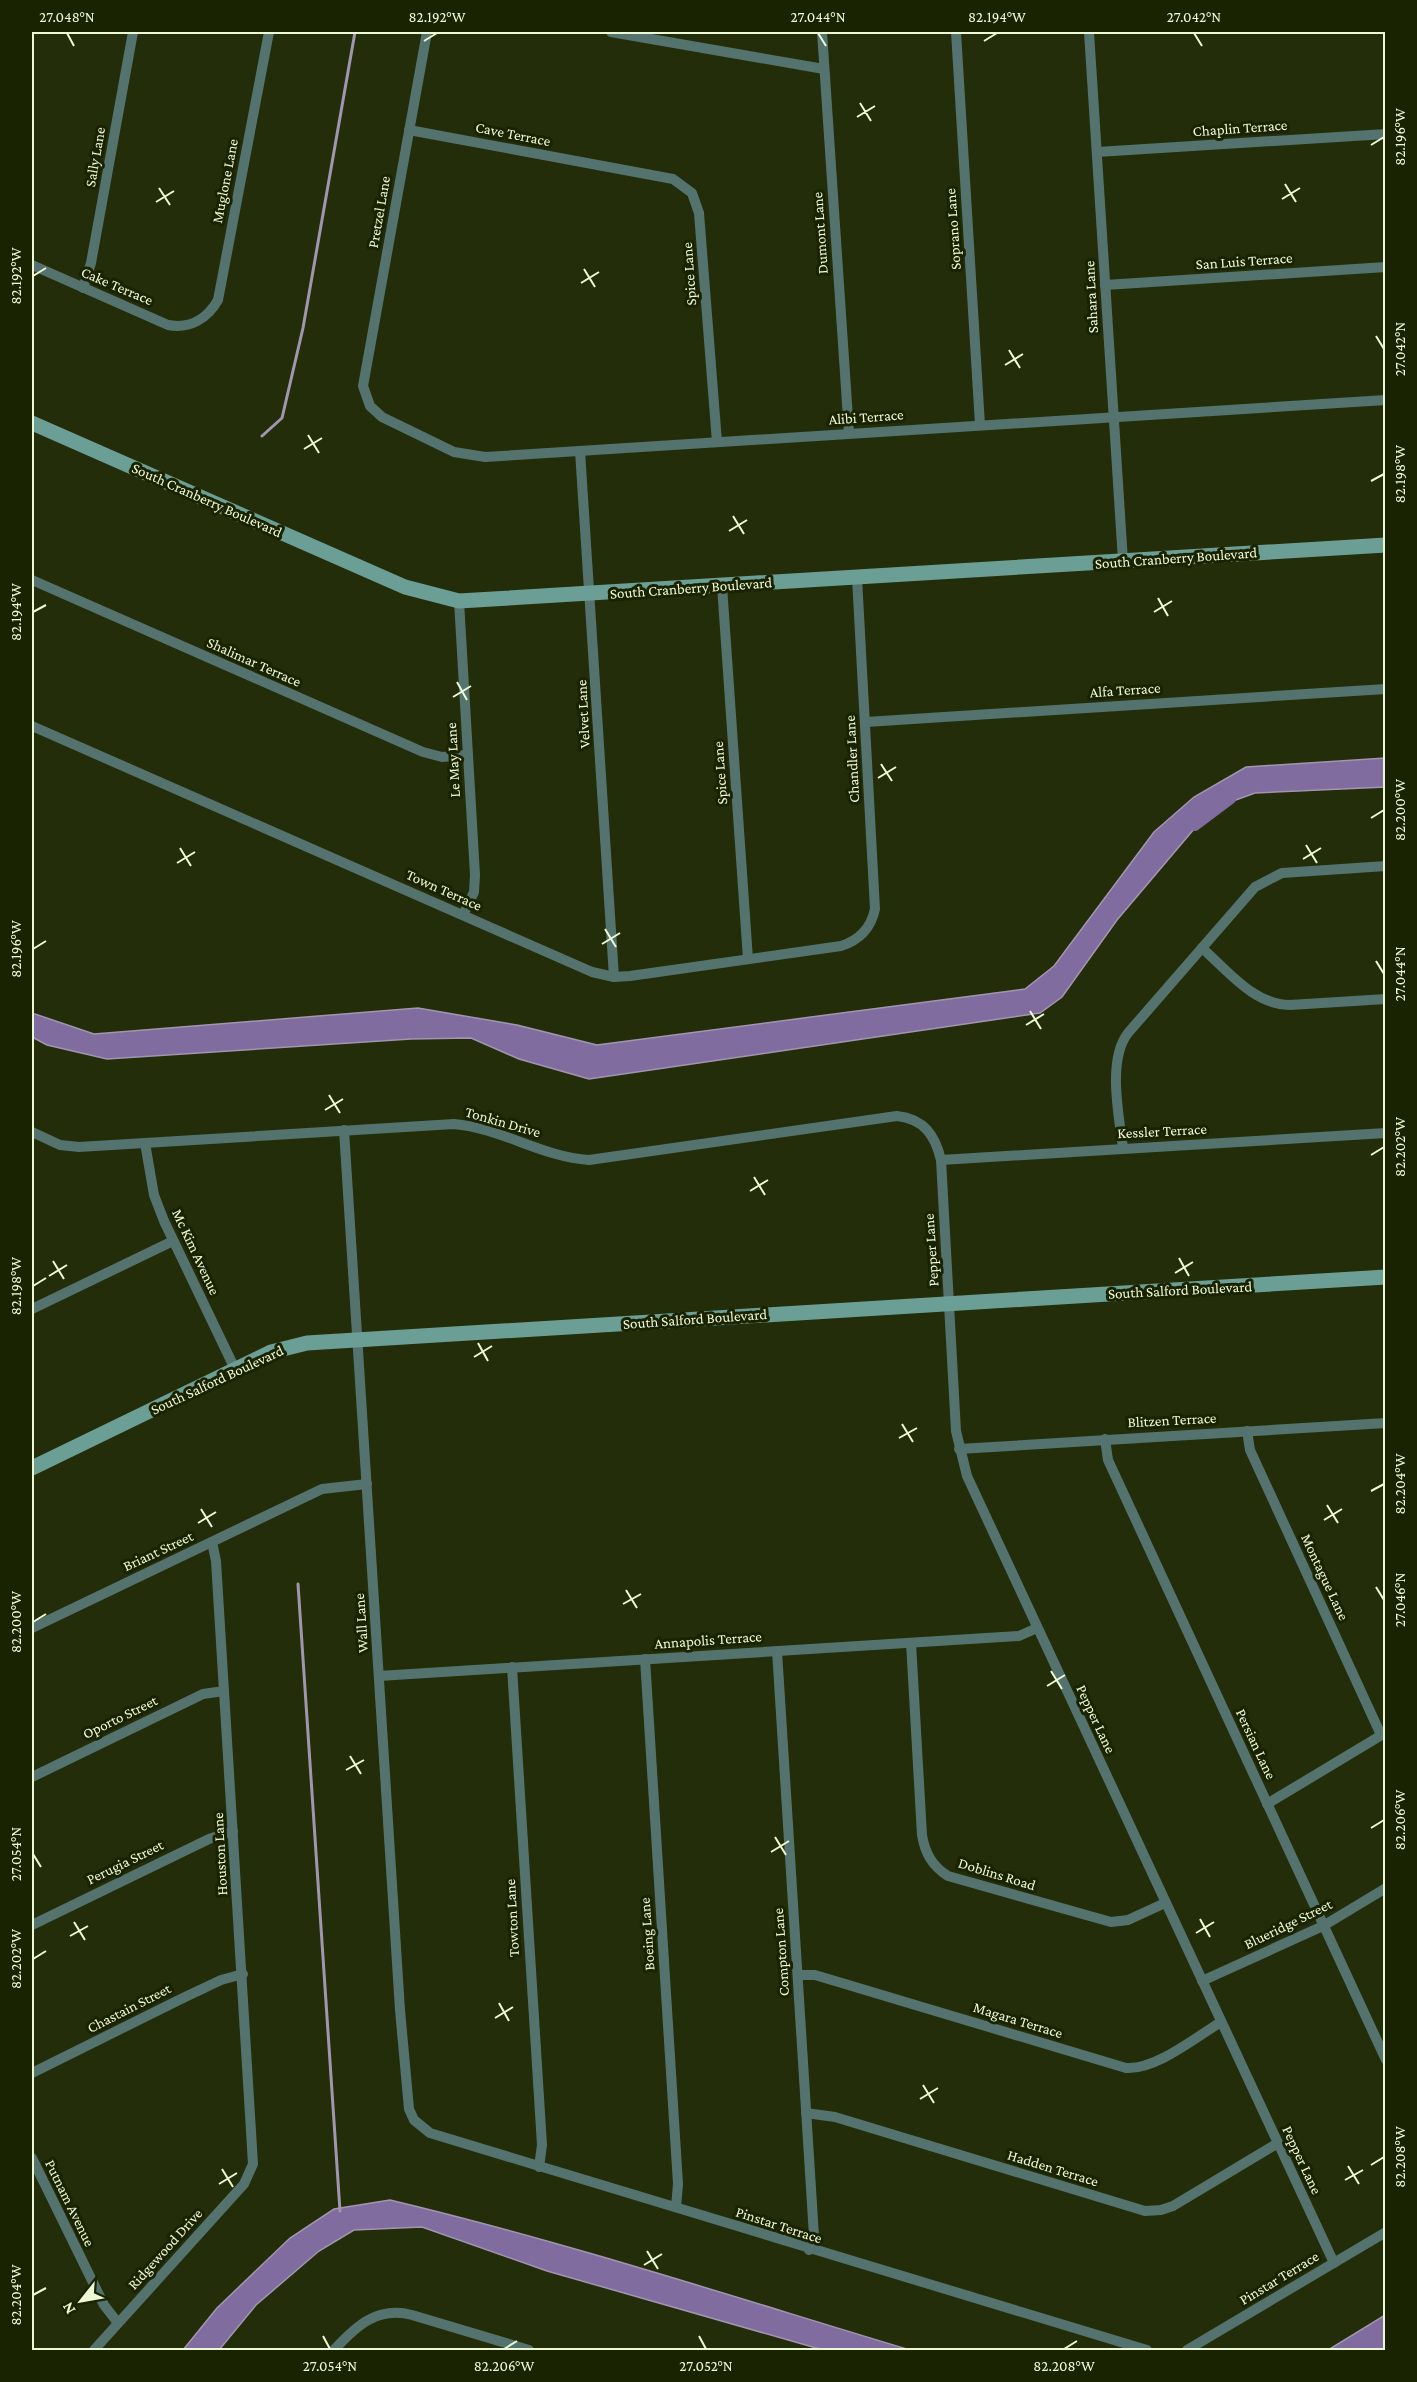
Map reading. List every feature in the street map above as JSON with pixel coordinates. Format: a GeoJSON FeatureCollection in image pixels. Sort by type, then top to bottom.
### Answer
{"type":"FeatureCollection","features":[{"type":"Feature","properties":{"kind":"street","name":"Sally Lane"},"geometry":{"type":"LineString","coordinates":[[83,288],[91,263],[133,32]]}},
{"type":"Feature","properties":{"kind":"street","name":"Muglone Lane"},"geometry":{"type":"LineString","coordinates":[[192,324],[208,315],[218,300],[269,32]]}},
{"type":"Feature","properties":{"kind":"street","name":"Pretzel Lane"},"geometry":{"type":"LineString","coordinates":[[366,399],[363,386],[427,32]]}},
{"type":"Feature","properties":{"kind":"street"},"geometry":{"type":"LineString","coordinates":[[611,32],[824,69]]}},
{"type":"Feature","properties":{"kind":"street","name":"Dumont Lane"},"geometry":{"type":"LineString","coordinates":[[822,32],[849,433]]}},
{"type":"Feature","properties":{"kind":"street","name":"Soprano Lane"},"geometry":{"type":"LineString","coordinates":[[956,32],[980,425]]}},
{"type":"Feature","properties":{"kind":"street","name":"Sahara Lane"},"geometry":{"type":"LineString","coordinates":[[1089,32],[1123,561]]}},
{"type":"Feature","properties":{"kind":"street","name":"Cave Terrace"},"geometry":{"type":"LineString","coordinates":[[409,130],[610,168]]}},
{"type":"Feature","properties":{"kind":"street","name":"Chaplin Terrace"},"geometry":{"type":"LineString","coordinates":[[1097,152],[1386,134]]}},
{"type":"Feature","properties":{"kind":"street","name":"Spice Lane"},"geometry":{"type":"LineString","coordinates":[[610,168],[673,179],[684,184],[696,200],[717,442]]}},
{"type":"Feature","properties":{"kind":"street","name":"Cake Terrace"},"geometry":{"type":"LineString","coordinates":[[32,265],[168,325],[192,324]]}},
{"type":"Feature","properties":{"kind":"street","name":"San Luis Terrace"},"geometry":{"type":"LineString","coordinates":[[1105,285],[1386,267]]}},
{"type":"Feature","properties":{"kind":"street","name":"Alibi Terrace"},"geometry":{"type":"LineString","coordinates":[[366,399],[382,417],[454,452],[468,456],[580,451],[1386,400]]}},
{"type":"Feature","properties":{"kind":"street","name":"South Cranberry Boulevard"},"geometry":{"type":"LineString","coordinates":[[32,423],[405,587],[459,602],[1386,545]]}},
{"type":"Feature","properties":{"kind":"street","name":"Velvet Lane"},"geometry":{"type":"LineString","coordinates":[[580,451],[614,976]]}},
{"type":"Feature","properties":{"kind":"street","name":"Chandler Lane"},"geometry":{"type":"LineString","coordinates":[[857,578],[875,909],[870,925],[862,934]]}},
{"type":"Feature","properties":{"kind":"street","name":"Shalimar Terrace"},"geometry":{"type":"LineString","coordinates":[[32,580],[423,753],[442,757],[467,755]]}},
{"type":"Feature","properties":{"kind":"street","name":"Spice Lane"},"geometry":{"type":"LineString","coordinates":[[722,586],[748,959]]}},
{"type":"Feature","properties":{"kind":"street","name":"Le May Lane"},"geometry":{"type":"LineString","coordinates":[[459,602],[475,875],[474,892],[463,915]]}},
{"type":"Feature","properties":{"kind":"street","name":"Alfa Terrace"},"geometry":{"type":"LineString","coordinates":[[866,722],[1386,689]]}},
{"type":"Feature","properties":{"kind":"street","name":"Town Terrace"},"geometry":{"type":"LineString","coordinates":[[32,726],[592,972],[614,976],[841,946],[862,934]]}},
{"type":"Feature","properties":{"kind":"street"},"geometry":{"type":"LineString","coordinates":[[1123,1148],[1116,1064],[1119,1047],[1128,1033],[1255,887],[1272,876],[1282,873],[1386,866]]}},
{"type":"Feature","properties":{"kind":"street"},"geometry":{"type":"LineString","coordinates":[[1202,948],[1255,995],[1275,1004],[1386,999]]}},
{"type":"Feature","properties":{"kind":"street","name":"Tonkin Drive"},"geometry":{"type":"LineString","coordinates":[[32,1132],[69,1147],[462,1124],[563,1156],[590,1160],[897,1116],[914,1120],[924,1126],[936,1142],[940,1160]]}},
{"type":"Feature","properties":{"kind":"street","name":"Wall Lane"},"geometry":{"type":"LineString","coordinates":[[344,1130],[400,2010],[411,2114]]}},
{"type":"Feature","properties":{"kind":"street","name":"Kessler Terrace"},"geometry":{"type":"LineString","coordinates":[[940,1160],[1386,1133]]}},
{"type":"Feature","properties":{"kind":"street","name":"Mc Kim Avenue"},"geometry":{"type":"LineString","coordinates":[[145,1143],[154,1194],[173,1241],[235,1369]]}},
{"type":"Feature","properties":{"kind":"street","name":"Pepper Lane"},"geometry":{"type":"LineString","coordinates":[[940,1160],[960,1449],[967,1476],[1334,2263]]}},
{"type":"Feature","properties":{"kind":"street"},"geometry":{"type":"LineString","coordinates":[[32,1309],[173,1241]]}},
{"type":"Feature","properties":{"kind":"street","name":"South Salford Boulevard"},"geometry":{"type":"LineString","coordinates":[[32,1468],[235,1369],[290,1346],[1386,1277]]}},
{"type":"Feature","properties":{"kind":"street","name":"Blitzen Terrace"},"geometry":{"type":"LineString","coordinates":[[960,1449],[1386,1423]]}},
{"type":"Feature","properties":{"kind":"street","name":"Montague Lane"},"geometry":{"type":"LineString","coordinates":[[1247,1431],[1250,1450],[1384,1734]]}},
{"type":"Feature","properties":{"kind":"street","name":"Persian Lane"},"geometry":{"type":"LineString","coordinates":[[1105,1439],[1108,1460],[1386,2060]]}},
{"type":"Feature","properties":{"kind":"street","name":"Briant Street"},"geometry":{"type":"LineString","coordinates":[[32,1628],[322,1488],[367,1484]]}},
{"type":"Feature","properties":{"kind":"street","name":"Houston Lane"},"geometry":{"type":"LineString","coordinates":[[212,1542],[216,1561],[254,2164]]}},
{"type":"Feature","properties":{"kind":"street","name":"Annapolis Terrace"},"geometry":{"type":"LineString","coordinates":[[379,1676],[1019,1636],[1037,1628]]}},
{"type":"Feature","properties":{"kind":"street","name":"Doblins Road"},"geometry":{"type":"LineString","coordinates":[[911,1643],[922,1835],[926,1851],[934,1865],[948,1876],[1100,1921],[1128,1920],[1165,1903]]}},
{"type":"Feature","properties":{"kind":"street","name":"Compton Lane"},"geometry":{"type":"LineString","coordinates":[[777,1651],[814,2236],[809,2250]]}},
{"type":"Feature","properties":{"kind":"street","name":"Boeing Lane"},"geometry":{"type":"LineString","coordinates":[[645,1659],[678,2184],[676,2207]]}},
{"type":"Feature","properties":{"kind":"street","name":"Towton Lane"},"geometry":{"type":"LineString","coordinates":[[512,1667],[542,2145],[539,2167]]}},
{"type":"Feature","properties":{"kind":"street","name":"Oporto Street"},"geometry":{"type":"LineString","coordinates":[[32,1777],[203,1694],[224,1691]]}},
{"type":"Feature","properties":{"kind":"street"},"geometry":{"type":"LineString","coordinates":[[1267,1804],[1384,1734]]}},
{"type":"Feature","properties":{"kind":"street","name":"Perugia Street"},"geometry":{"type":"LineString","coordinates":[[32,1925],[209,1839],[233,1831]]}},
{"type":"Feature","properties":{"kind":"street","name":"Blueridge Street"},"geometry":{"type":"LineString","coordinates":[[1202,1981],[1323,1926],[1386,1888]]}},
{"type":"Feature","properties":{"kind":"street","name":"Chastain Street"},"geometry":{"type":"LineString","coordinates":[[32,2073],[221,1980],[243,1974]]}},
{"type":"Feature","properties":{"kind":"street","name":"Magara Terrace"},"geometry":{"type":"LineString","coordinates":[[798,1975],[815,1975],[1126,2068],[1136,2069],[1153,2063],[1221,2022]]}},
{"type":"Feature","properties":{"kind":"street","name":"Hadden Terrace"},"geometry":{"type":"LineString","coordinates":[[806,2112],[835,2117],[1145,2211],[1161,2210],[1173,2205],[1278,2143]]}},
{"type":"Feature","properties":{"kind":"street","name":"Pinstar Terrace"},"geometry":{"type":"LineString","coordinates":[[411,2114],[420,2127],[430,2133],[676,2207],[809,2250],[1146,2350]]}},
{"type":"Feature","properties":{"kind":"street","name":"Putnam Avenue"},"geometry":{"type":"LineString","coordinates":[[32,2158],[104,2305],[118,2323]]}},
{"type":"Feature","properties":{"kind":"street","name":"Ridgewood Drive"},"geometry":{"type":"LineString","coordinates":[[94,2350],[244,2184],[254,2164]]}},
{"type":"Feature","properties":{"kind":"street","name":"Pinstar Terrace"},"geometry":{"type":"LineString","coordinates":[[1187,2350],[1386,2232]]}},
{"type":"Feature","properties":{"kind":"street"},"geometry":{"type":"LineString","coordinates":[[334,2350],[366,2319],[394,2312],[412,2315],[529,2350]]}},
{"type":"Feature","properties":{"kind":"shaded area"},"geometry":{"type":"Polygon","coordinates":[[[1385,758],[1385,787],[1255,793],[1211,809],[1117,920],[1062,997],[1040,1013],[589,1079],[519,1059],[471,1038],[411,1039],[107,1059],[47,1045],[32,1037],[32,1013],[94,1034],[418,1008],[517,1025],[597,1045],[1025,989],[1054,966],[1154,832],[1194,797],[1246,767],[1385,758]]]}},
{"type":"Feature","properties":{"kind":"shaded area"},"geometry":{"type":"Polygon","coordinates":[[[390,2200],[586,2252],[910,2350],[823,2350],[547,2271],[422,2227],[354,2230],[319,2251],[256,2305],[219,2350],[183,2350],[217,2308],[290,2238],[334,2209],[390,2200]]]}},
{"type":"Feature","properties":{"kind":"shaded area"},"geometry":{"type":"Polygon","coordinates":[[[1385,2315],[1385,2350],[1328,2350],[1385,2315]]]}},
{"type":"Feature","properties":{"kind":"waterway"},"geometry":{"type":"LineString","coordinates":[[262,436],[282,418],[303,328],[355,32]]}},
{"type":"Feature","properties":{"kind":"waterway"},"geometry":{"type":"LineString","coordinates":[[1195,826],[1231,799]]}},
{"type":"Feature","properties":{"kind":"waterway"},"geometry":{"type":"LineString","coordinates":[[298,1584],[340,2211]]}}]}
